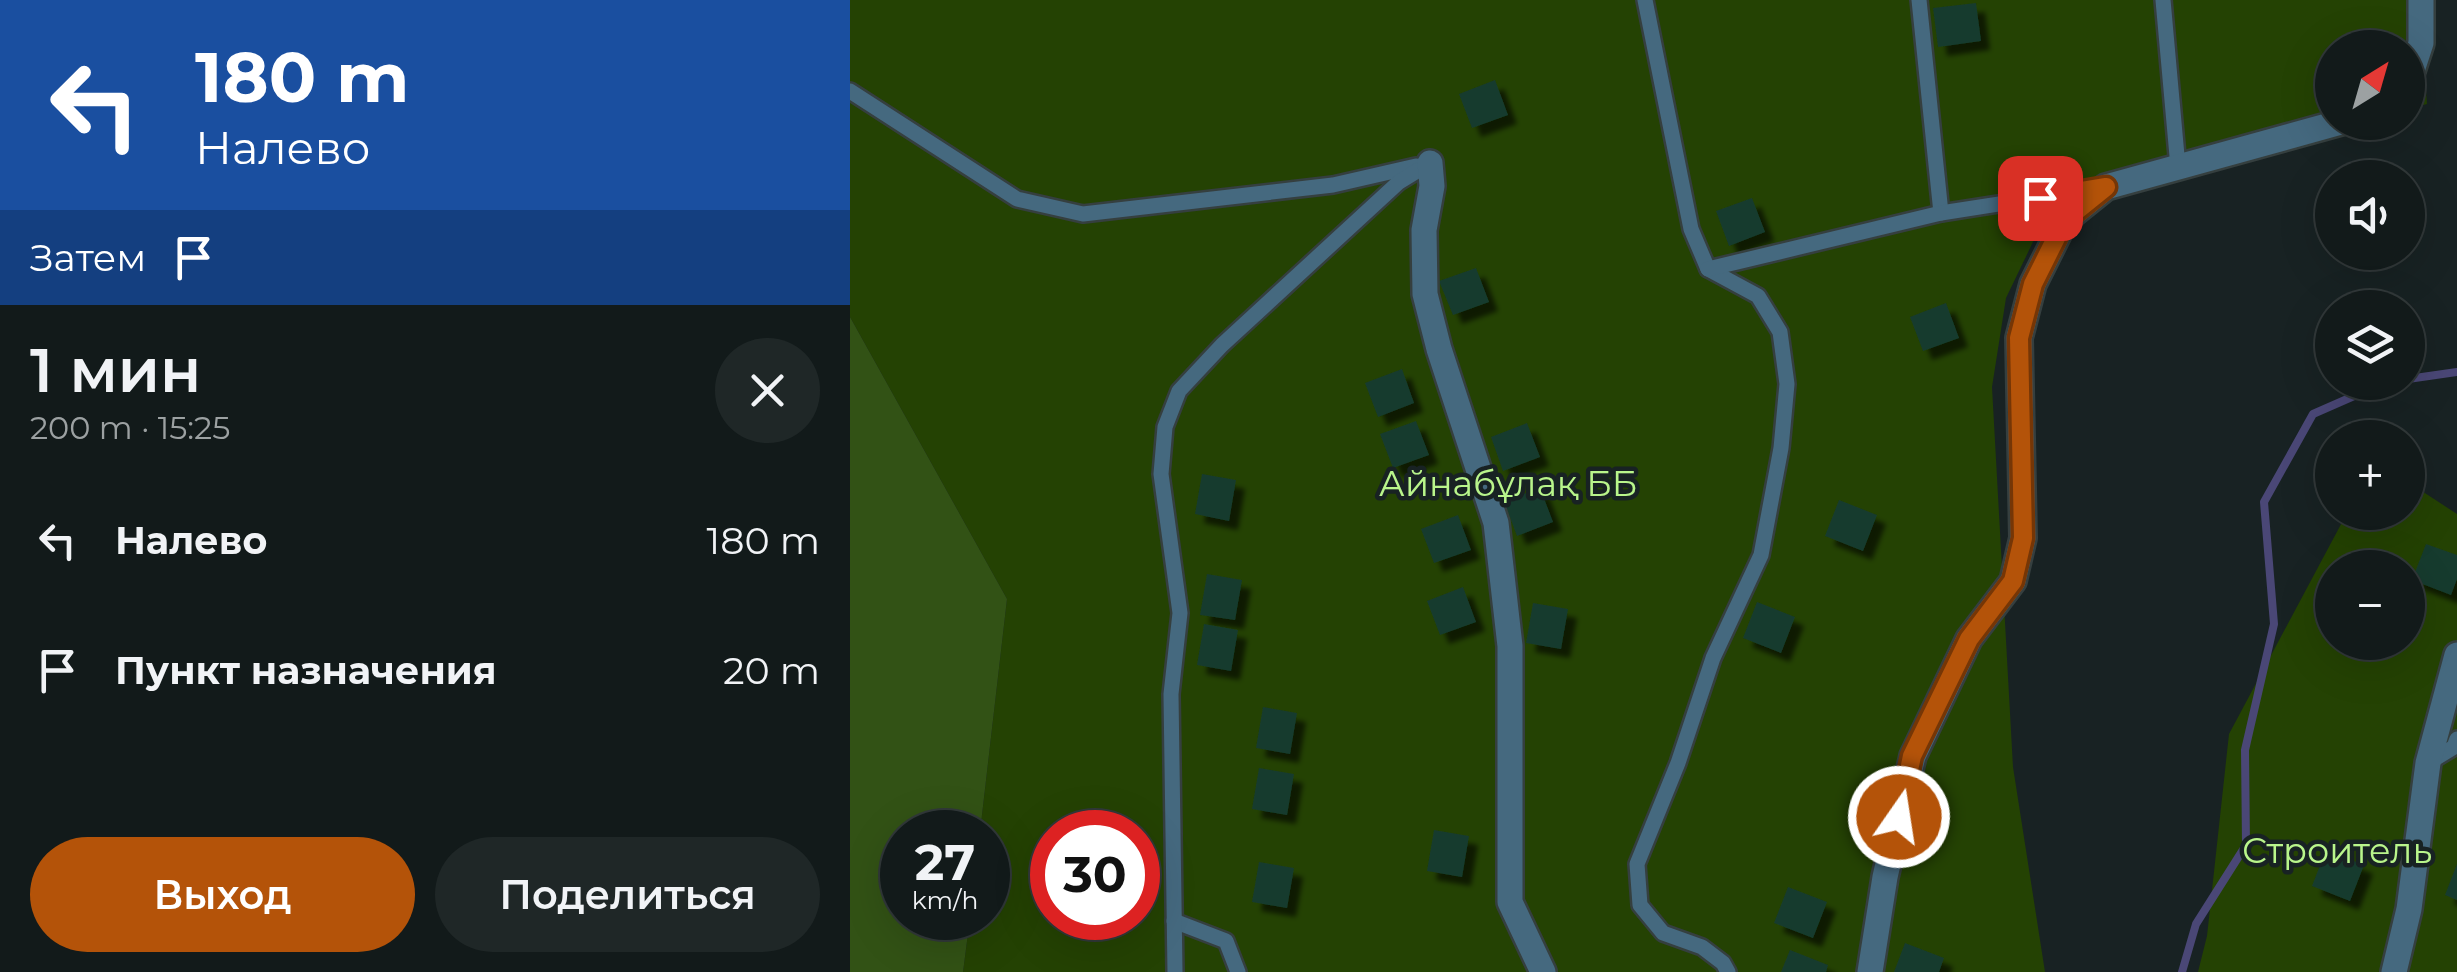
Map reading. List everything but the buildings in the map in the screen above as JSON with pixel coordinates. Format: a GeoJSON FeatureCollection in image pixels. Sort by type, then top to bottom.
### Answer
{"type":"FeatureCollection","features":[{"type":"Feature","properties":{"kind":"street"},"geometry":{"type":"LineString","coordinates":[[2421,30],[2422,0]]}},
{"type":"Feature","properties":{"kind":"street"},"geometry":{"type":"LineString","coordinates":[[1870,972],[1885,877],[1912,756],[1969,639],[2013,581],[2023,538],[2019,338],[2033,284],[2065,220],[2106,187],[2315,129]]}},
{"type":"Feature","properties":{"kind":"street"},"geometry":{"type":"LineString","coordinates":[[1430,163],[1432,186],[1424,230],[1425,294],[1496,522],[1510,646],[1510,902],[1543,972]]}},
{"type":"Feature","properties":{"kind":"street"},"geometry":{"type":"LineString","coordinates":[[2394,972],[2409,909],[2428,763],[2457,655]]}},
{"type":"Feature","properties":{"kind":"lane"},"geometry":{"type":"LineString","coordinates":[[1645,0],[1691,229],[1708,268],[1758,296],[1780,332],[1787,384],[1781,448],[1762,555],[1713,658],[1678,763],[1637,864],[1640,905],[1664,933],[1702,947],[1724,963],[1728,972]]}},
{"type":"Feature","properties":{"kind":"lane"},"geometry":{"type":"LineString","coordinates":[[1920,0],[1941,213]]}},
{"type":"Feature","properties":{"kind":"lane"},"geometry":{"type":"LineString","coordinates":[[2163,0],[2178,167]]}},
{"type":"Feature","properties":{"kind":"lane"},"geometry":{"type":"LineString","coordinates":[[850,92],[1017,198],[1084,214],[1333,185],[1430,163]]}},
{"type":"Feature","properties":{"kind":"lane"},"geometry":{"type":"LineString","coordinates":[[1175,972],[1171,694],[1180,613],[1161,474],[1165,426],[1179,392],[1222,345],[1399,182],[1430,163]]}},
{"type":"Feature","properties":{"kind":"lane"},"geometry":{"type":"LineString","coordinates":[[1708,268],[1941,213],[2106,187]]}},
{"type":"Feature","properties":{"kind":"lane"},"geometry":{"type":"LineString","coordinates":[[2428,763],[2454,747],[2457,739]]}},
{"type":"Feature","properties":{"kind":"lane"},"geometry":{"type":"LineString","coordinates":[[1174,921],[1226,941],[1238,972]]}},
{"type":"Feature","properties":{"kind":"green space","name":"Айнабұлақ ББ"},"geometry":{"type":"Polygon","coordinates":[[[850,0],[2419,0],[2421,30],[2315,30],[2315,137],[2045,217],[2006,298],[1992,387],[2013,767],[2045,972],[963,972],[967,940],[1010,940],[1010,810],[983,810],[1007,599],[850,317],[850,0]]]}},
{"type":"Feature","properties":{"kind":"green space"},"geometry":{"type":"Polygon","coordinates":[[[850,317],[1007,599],[983,810],[880,810],[880,940],[967,940],[963,972],[850,972],[850,317]]]}},
{"type":"Feature","properties":{"kind":"green space","name":"Строитель"},"geometry":{"type":"Polygon","coordinates":[[[2425,493],[2457,514],[2457,972],[2198,972],[2207,936],[2229,734],[2315,573],[2315,660],[2425,660],[2425,550],[2327,550],[2338,530],[2425,530],[2425,493]]]}},
{"type":"Feature","properties":{"kind":"waterway"},"geometry":{"type":"LineString","coordinates":[[2425,377],[2457,372]]}},
{"type":"Feature","properties":{"kind":"waterway"},"geometry":{"type":"LineString","coordinates":[[2182,972],[2196,924],[2246,845],[2245,750],[2274,624],[2264,502],[2313,414],[2345,400]]}},
{"type":"Feature","properties":{"kind":"route"},"geometry":{"type":"LineString","coordinates":[[1899,817],[1912,756],[1969,639],[2013,581],[2023,538],[2019,338],[2033,284],[2065,220],[2106,187],[2040,198]]}}]}
